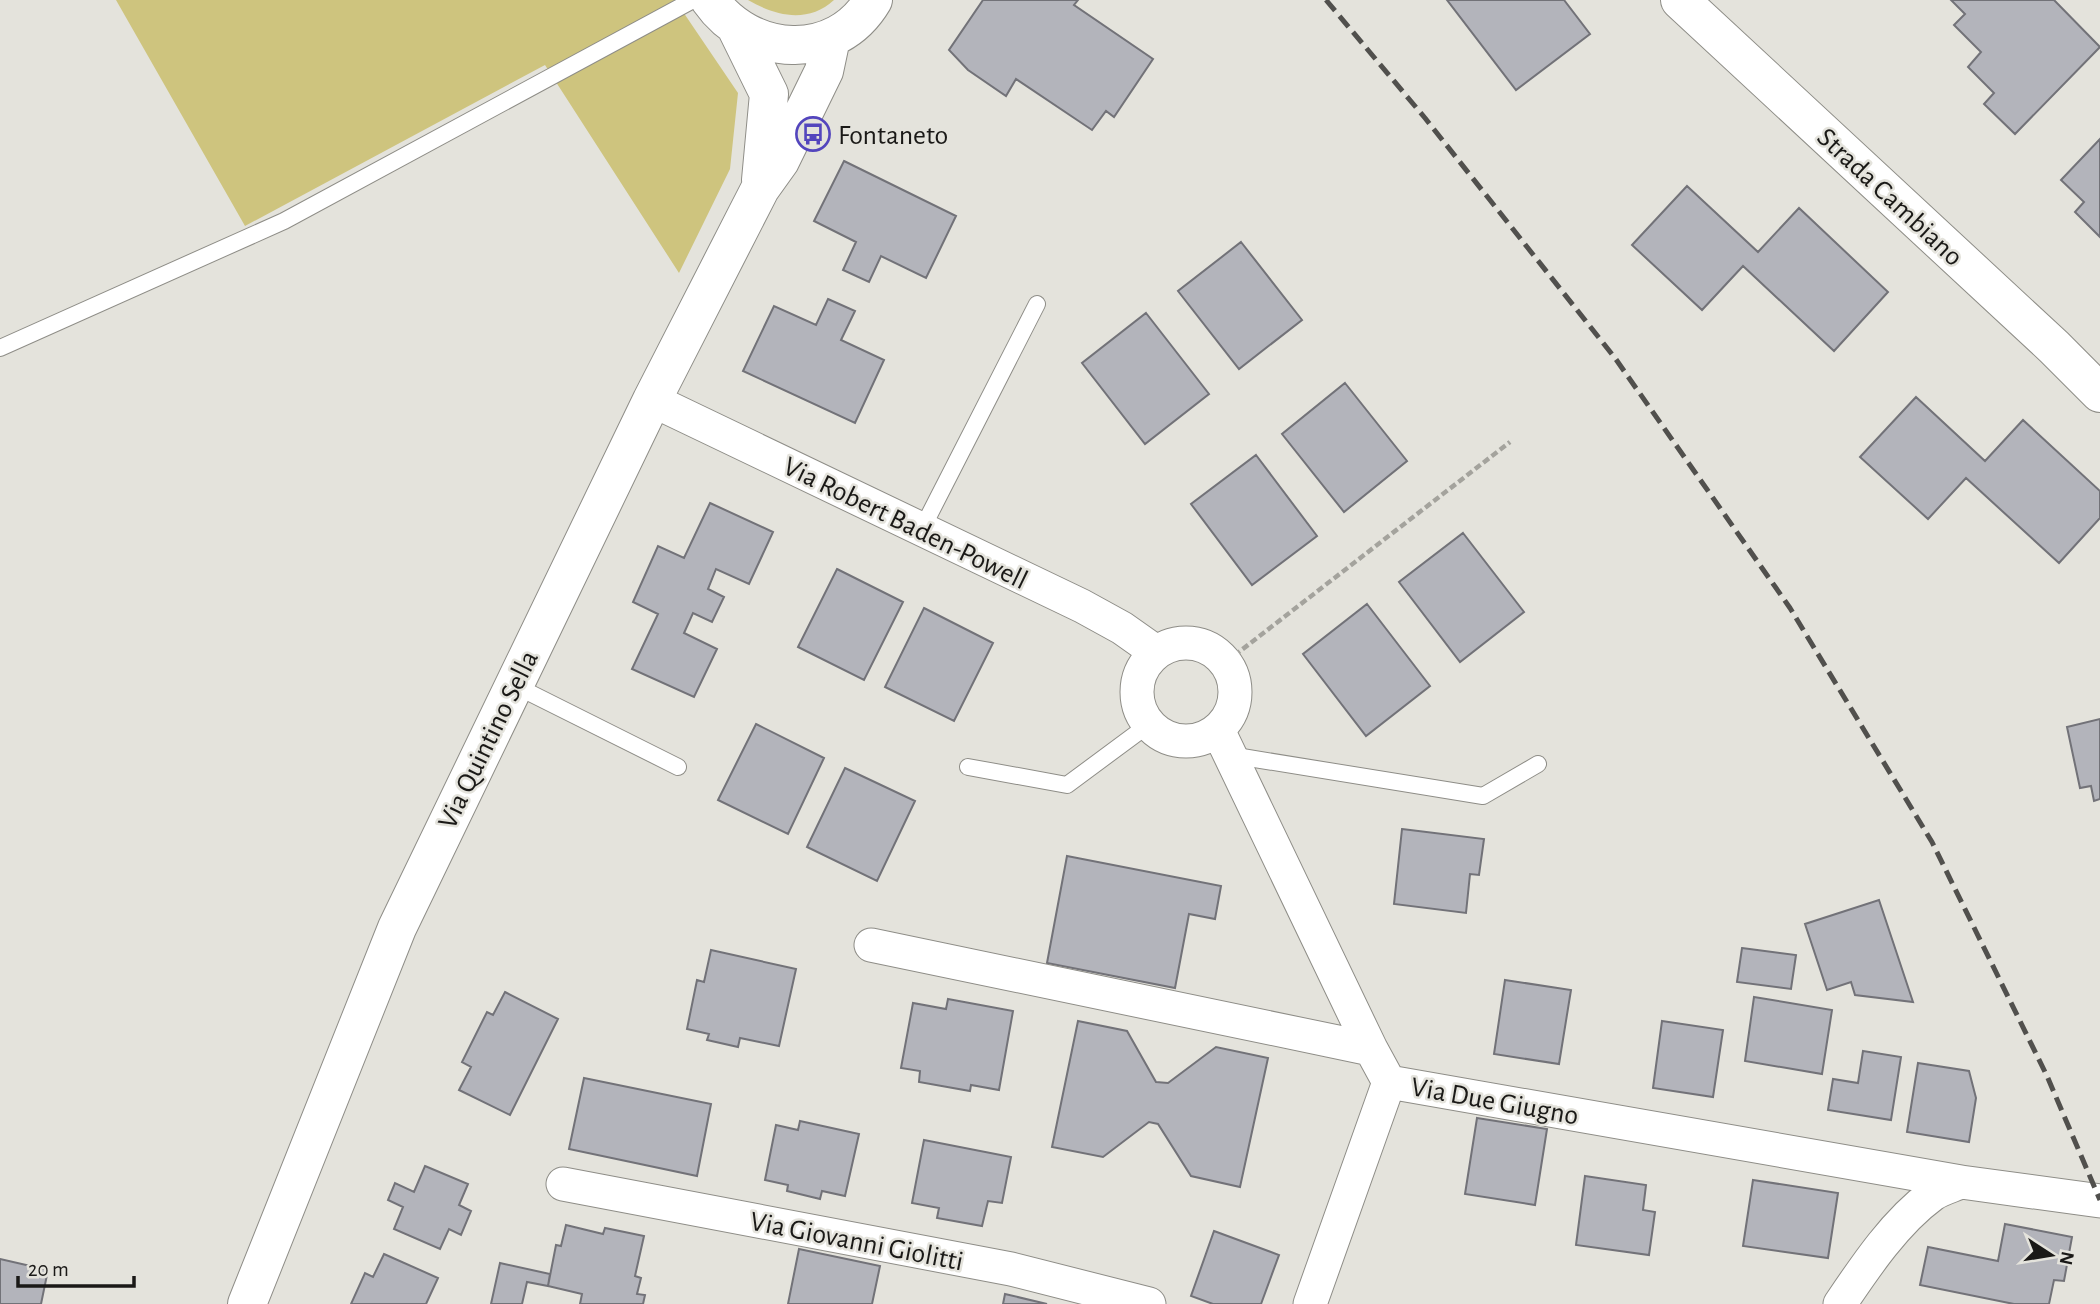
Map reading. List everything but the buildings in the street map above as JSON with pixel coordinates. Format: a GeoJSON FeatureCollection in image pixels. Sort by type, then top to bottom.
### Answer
{"type":"FeatureCollection","features":[{"type":"Feature","properties":{"kind":"street"},"geometry":{"type":"LineString","coordinates":[[710,0],[737,29],[767,43],[799,46],[831,38],[854,24],[873,0]]}},
{"type":"Feature","properties":{"kind":"street","name":"Strada Cambiano"},"geometry":{"type":"LineString","coordinates":[[1680,0],[2054,347],[2100,393]]}},
{"type":"Feature","properties":{"kind":"street","name":"Via Quintino Sella"},"geometry":{"type":"LineString","coordinates":[[737,29],[769,94],[760,189]]}},
{"type":"Feature","properties":{"kind":"street","name":"Via Quintino Sella"},"geometry":{"type":"LineString","coordinates":[[247,1304],[397,928],[652,400],[760,189],[780,161],[824,71],[831,38]]}},
{"type":"Feature","properties":{"kind":"street","name":"Via Robert Baden-Powell"},"geometry":{"type":"LineString","coordinates":[[652,400],[1082,606],[1122,628],[1156,652]]}},
{"type":"Feature","properties":{"kind":"street"},"geometry":{"type":"LineString","coordinates":[[1224,743],[1205,738],[1190,742],[1175,741],[1160,735],[1149,725],[1140,710],[1136,693],[1139,676],[1147,661],[1156,652],[1176,643],[1193,643],[1209,648],[1226,662],[1235,689],[1224,743],[1371,1049]]}},
{"type":"Feature","properties":{"kind":"street"},"geometry":{"type":"LineString","coordinates":[[871,945],[1371,1049]]}},
{"type":"Feature","properties":{"kind":"street","name":"Via Due Giugno"},"geometry":{"type":"LineString","coordinates":[[1371,1049],[1389,1082],[1961,1182],[2100,1201]]}},
{"type":"Feature","properties":{"kind":"street"},"geometry":{"type":"LineString","coordinates":[[1310,1304],[1389,1082]]}},
{"type":"Feature","properties":{"kind":"street"},"geometry":{"type":"LineString","coordinates":[[1840,1304],[1862,1271],[1898,1228],[1932,1195],[1961,1182]]}},
{"type":"Feature","properties":{"kind":"street","name":"Via Giovanni Giolitti"},"geometry":{"type":"LineString","coordinates":[[563,1184],[1011,1269],[1149,1304]]}},
{"type":"Feature","properties":{"kind":"lane"},"geometry":{"type":"LineString","coordinates":[[0,348],[284,221],[693,0]]}},
{"type":"Feature","properties":{"kind":"lane"},"geometry":{"type":"LineString","coordinates":[[922,530],[1037,304]]}},
{"type":"Feature","properties":{"kind":"lane"},"geometry":{"type":"LineString","coordinates":[[513,684],[678,768]]}},
{"type":"Feature","properties":{"kind":"lane"},"geometry":{"type":"LineString","coordinates":[[968,767],[1067,785],[1149,725]]}},
{"type":"Feature","properties":{"kind":"lane"},"geometry":{"type":"LineString","coordinates":[[1224,743],[1483,796],[1538,764]]}},
{"type":"Feature","properties":{"kind":"path"},"geometry":{"type":"LineString","coordinates":[[1226,662],[1510,442]]}},
{"type":"Feature","properties":{"kind":"shaded area"},"geometry":{"type":"Polygon","coordinates":[[[116,0],[675,0],[738,93],[730,169],[679,273],[545,65],[245,226],[116,0]]]}},
{"type":"Feature","properties":{"kind":"shaded area"},"geometry":{"type":"Polygon","coordinates":[[[748,0],[834,0],[813,12],[791,15],[769,10],[748,0]]]}},
{"type":"Feature","properties":{"kind":"railway"},"geometry":{"type":"LineString","coordinates":[[1326,0],[1425,118],[1615,358],[1790,608],[1932,842],[2047,1076],[2100,1200]]}},
{"type":"Feature","properties":{"kind":"place","name":"Fontaneto"},"geometry":{"type":"Point","coordinates":[813,134]}}]}
